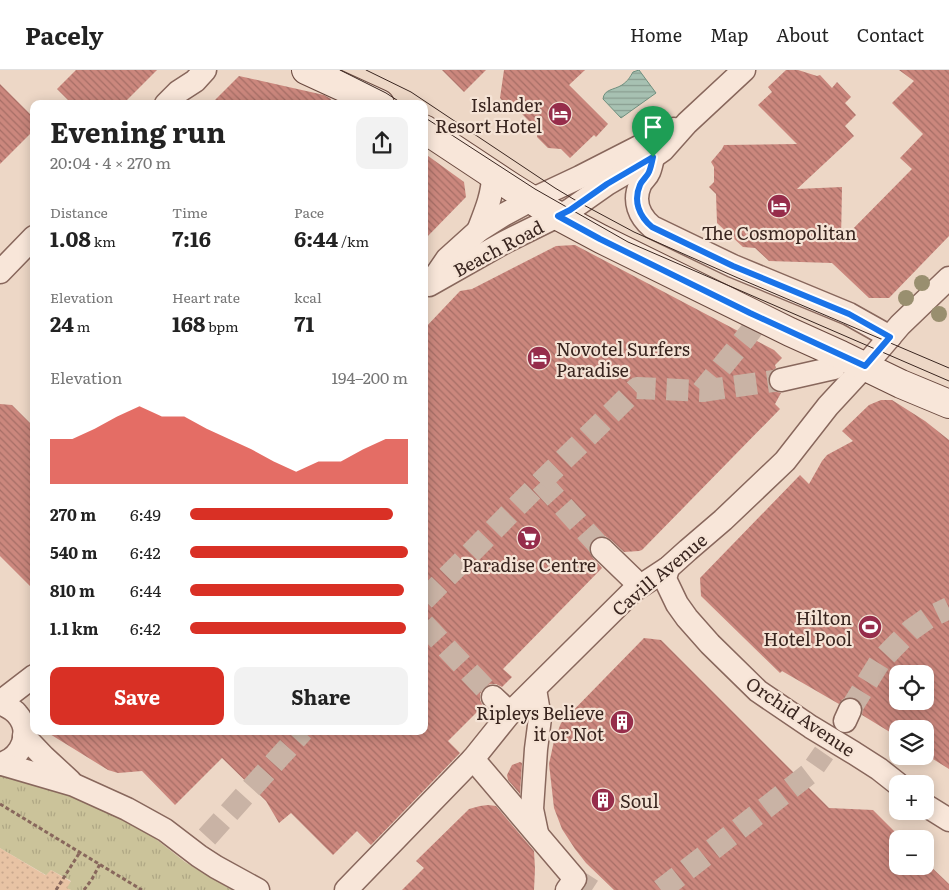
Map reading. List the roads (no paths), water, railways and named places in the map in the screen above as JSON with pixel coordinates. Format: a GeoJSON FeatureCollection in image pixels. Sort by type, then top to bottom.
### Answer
{"type":"FeatureCollection","features":[{"type":"Feature","properties":{"kind":"street"},"geometry":{"type":"LineString","coordinates":[[172,98],[184,70]]}},
{"type":"Feature","properties":{"kind":"street"},"geometry":{"type":"LineString","coordinates":[[172,98],[195,81],[205,70]]}},
{"type":"Feature","properties":{"kind":"street"},"geometry":{"type":"LineString","coordinates":[[306,70],[371,100]]}},
{"type":"Feature","properties":{"kind":"street","name":"Beach Road"},"geometry":{"type":"LineString","coordinates":[[428,287],[505,242],[570,210],[607,184],[653,157],[663,150],[687,123],[744,70]]}},
{"type":"Feature","properties":{"kind":"street","name":"Beach Road"},"geometry":{"type":"LineString","coordinates":[[428,285],[447,259],[478,231],[531,200],[687,123]]}},
{"type":"Feature","properties":{"kind":"street"},"geometry":{"type":"LineString","coordinates":[[428,131],[531,200],[600,239],[750,313],[901,384],[949,404]]}},
{"type":"Feature","properties":{"kind":"street"},"geometry":{"type":"LineString","coordinates":[[653,157],[648,174],[640,186],[637,204],[640,214],[652,227],[733,266],[849,314],[890,337]]}},
{"type":"Feature","properties":{"kind":"street"},"geometry":{"type":"LineString","coordinates":[[478,231],[491,196],[493,175]]}},
{"type":"Feature","properties":{"kind":"street"},"geometry":{"type":"LineString","coordinates":[[0,272],[30,242]]}},
{"type":"Feature","properties":{"kind":"street","name":"Cavill Avenue"},"geometry":{"type":"LineString","coordinates":[[346,890],[473,759],[510,713],[633,591],[668,568],[724,520],[785,461],[828,406],[900,325],[949,278]]}},
{"type":"Feature","properties":{"kind":"street"},"geometry":{"type":"LineString","coordinates":[[781,380],[834,368]]}},
{"type":"Feature","properties":{"kind":"street"},"geometry":{"type":"LineString","coordinates":[[602,549],[633,579]]}},
{"type":"Feature","properties":{"kind":"street","name":"Orchid Avenue"},"geometry":{"type":"LineString","coordinates":[[668,568],[665,579],[677,604],[687,618],[710,644],[758,691],[811,727],[854,752],[889,777]]}},
{"type":"Feature","properties":{"kind":"street"},"geometry":{"type":"LineString","coordinates":[[30,679],[0,703],[18,714],[24,730],[44,757],[74,785]]}},
{"type":"Feature","properties":{"kind":"street"},"geometry":{"type":"LineString","coordinates":[[535,689],[540,718],[532,809],[537,833]]}},
{"type":"Feature","properties":{"kind":"street"},"geometry":{"type":"LineString","coordinates":[[493,696],[510,713]]}},
{"type":"Feature","properties":{"kind":"street"},"geometry":{"type":"LineString","coordinates":[[1,764],[11,760],[18,754],[30,714]]}},
{"type":"Feature","properties":{"kind":"street"},"geometry":{"type":"LineString","coordinates":[[473,759],[576,879],[567,890]]}},
{"type":"Feature","properties":{"kind":"street"},"geometry":{"type":"LineString","coordinates":[[1,764],[74,785],[147,819],[165,830],[198,856],[258,890]]}},
{"type":"Feature","properties":{"kind":"street"},"geometry":{"type":"LineString","coordinates":[[934,811],[949,820]]}},
{"type":"Feature","properties":{"kind":"tunnel"},"geometry":{"type":"LineString","coordinates":[[428,596],[637,388],[702,391],[753,328]]}},
{"type":"Feature","properties":{"kind":"tunnel"},"geometry":{"type":"LineString","coordinates":[[702,391],[781,380]]}},
{"type":"Feature","properties":{"kind":"tunnel"},"geometry":{"type":"LineString","coordinates":[[541,482],[602,549]]}},
{"type":"Feature","properties":{"kind":"tunnel"},"geometry":{"type":"LineString","coordinates":[[850,710],[879,663],[892,649],[911,630],[928,618],[949,608]]}},
{"type":"Feature","properties":{"kind":"tunnel"},"geometry":{"type":"LineString","coordinates":[[428,628],[493,697]]}},
{"type":"Feature","properties":{"kind":"tunnel"},"geometry":{"type":"LineString","coordinates":[[207,837],[299,735]]}},
{"type":"Feature","properties":{"kind":"tunnel"},"geometry":{"type":"LineString","coordinates":[[661,890],[810,773],[824,753]]}},
{"type":"Feature","properties":{"kind":"tunnel"},"geometry":{"type":"LineString","coordinates":[[575,879],[592,890]]}},
{"type":"Feature","properties":{"kind":"tram line"},"geometry":{"type":"LineString","coordinates":[[340,70],[397,100]]}},
{"type":"Feature","properties":{"kind":"tram line"},"geometry":{"type":"LineString","coordinates":[[366,70],[423,100]]}},
{"type":"Feature","properties":{"kind":"tram line"},"geometry":{"type":"LineString","coordinates":[[428,103],[555,188],[634,232],[949,368]]}},
{"type":"Feature","properties":{"kind":"tram line"},"geometry":{"type":"LineString","coordinates":[[428,120],[535,189],[628,242],[949,381]]}},
{"type":"Feature","properties":{"kind":"place","name":"Islander Resort Hotel"},"geometry":{"type":"Point","coordinates":[560,114]}},
{"type":"Feature","properties":{"kind":"place","name":"The Cosmopolitan"},"geometry":{"type":"Point","coordinates":[779,206]}},
{"type":"Feature","properties":{"kind":"place","name":"Novotel Surfers Paradise"},"geometry":{"type":"Point","coordinates":[539,358]}},
{"type":"Feature","properties":{"kind":"place","name":"Paradise Centre"},"geometry":{"type":"Point","coordinates":[529,538]}},
{"type":"Feature","properties":{"kind":"place","name":"Hilton Hotel Pool"},"geometry":{"type":"Point","coordinates":[870,627]}},
{"type":"Feature","properties":{"kind":"place","name":"Ripleys Believe it or Not"},"geometry":{"type":"Point","coordinates":[622,722]}},
{"type":"Feature","properties":{"kind":"place","name":"Soul"},"geometry":{"type":"Point","coordinates":[603,800]}}]}
